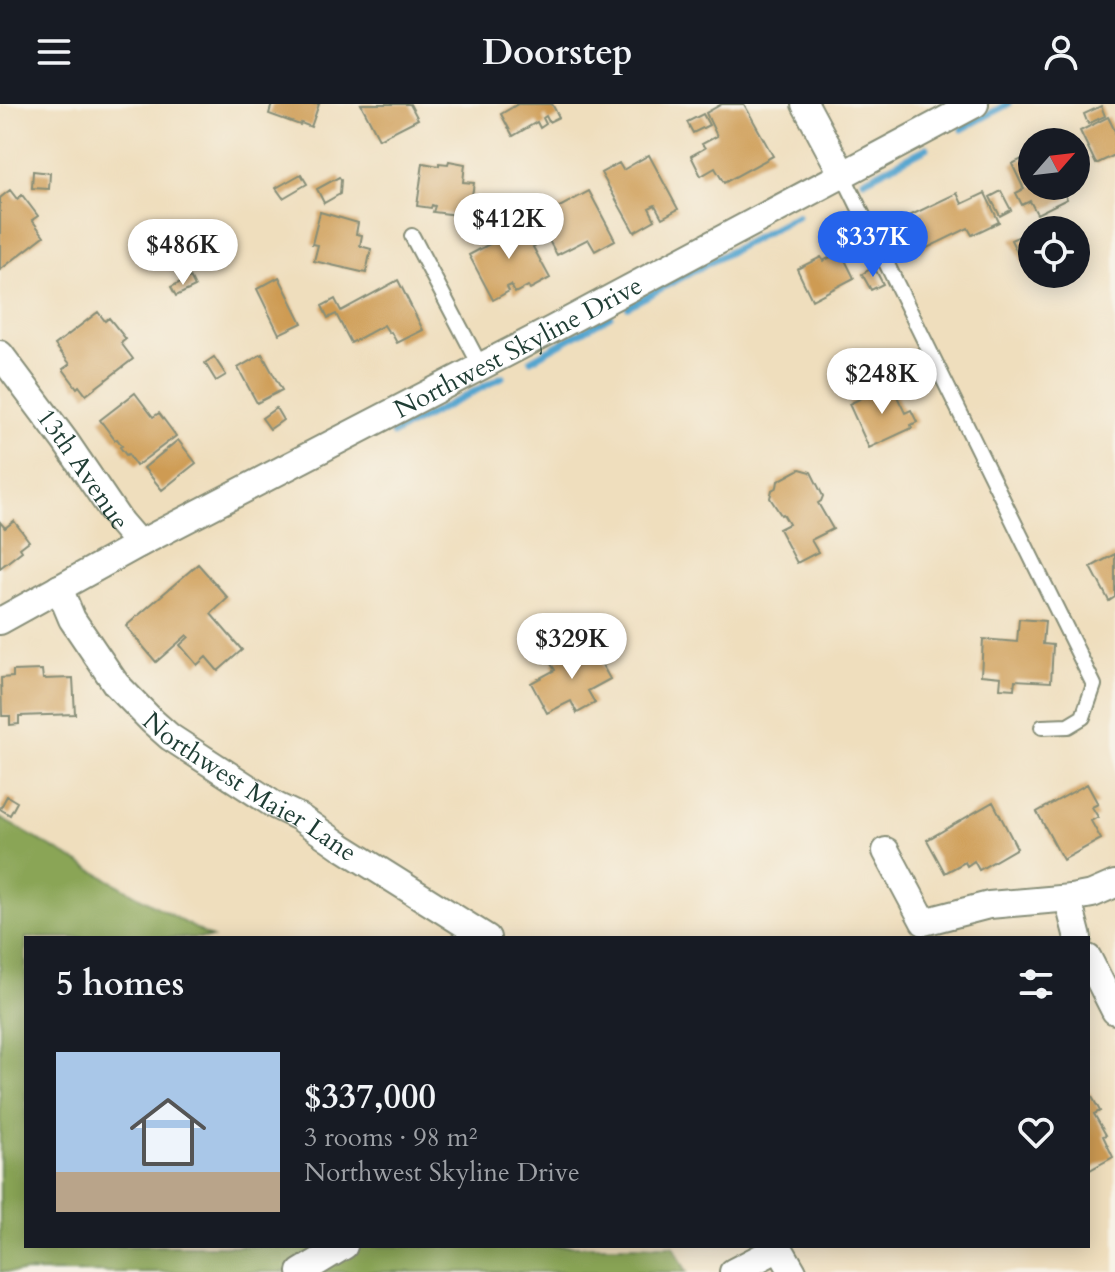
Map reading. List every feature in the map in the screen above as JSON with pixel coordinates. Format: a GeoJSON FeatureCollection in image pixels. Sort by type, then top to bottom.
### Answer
{"type":"FeatureCollection","features":[{"type":"Feature","properties":{"kind":"street"},"geometry":{"type":"LineString","coordinates":[[805,104],[843,175]]}},
{"type":"Feature","properties":{"kind":"street","name":"Northwest Skyline Drive"},"geometry":{"type":"LineString","coordinates":[[0,621],[139,544],[481,367],[975,104]]}},
{"type":"Feature","properties":{"kind":"street","name":"13th Avenue"},"geometry":{"type":"LineString","coordinates":[[0,354],[139,544]]}},
{"type":"Feature","properties":{"kind":"street","name":"Northwest Maier Lane"},"geometry":{"type":"LineString","coordinates":[[59,588],[72,619],[116,684],[170,737],[484,936]]}},
{"type":"Feature","properties":{"kind":"street"},"geometry":{"type":"LineString","coordinates":[[886,851],[924,922],[989,905],[1092,894],[1115,884]]}},
{"type":"Feature","properties":{"kind":"street"},"geometry":{"type":"LineString","coordinates":[[1071,898],[1077,936]]}},
{"type":"Feature","properties":{"kind":"street"},"geometry":{"type":"LineString","coordinates":[[1090,962],[1115,1011]]}},
{"type":"Feature","properties":{"kind":"street"},"geometry":{"type":"LineString","coordinates":[[301,1272],[341,1248]]}},
{"type":"Feature","properties":{"kind":"street"},"geometry":{"type":"LineString","coordinates":[[733,1272],[776,1248]]}},
{"type":"Feature","properties":{"kind":"street"},"geometry":{"type":"LineString","coordinates":[[779,1248],[793,1272]]}},
{"type":"Feature","properties":{"kind":"lane"},"geometry":{"type":"LineString","coordinates":[[843,175],[1094,685],[1083,717],[1068,726],[1042,727]]}},
{"type":"Feature","properties":{"kind":"lane"},"geometry":{"type":"LineString","coordinates":[[412,236],[481,367]]}},
{"type":"Feature","properties":{"kind":"green space"},"geometry":{"type":"Polygon","coordinates":[[[0,818],[208,936],[24,936],[24,1248],[674,1248],[687,1272],[0,1272],[0,818]]]}},
{"type":"Feature","properties":{"kind":"building"},"geometry":{"type":"Polygon","coordinates":[[[272,104],[319,104],[311,127],[269,114],[272,104]]]}},
{"type":"Feature","properties":{"kind":"building"},"geometry":{"type":"Polygon","coordinates":[[[361,104],[410,104],[418,119],[379,139],[361,104]]]}},
{"type":"Feature","properties":{"kind":"building"},"geometry":{"type":"Polygon","coordinates":[[[518,104],[552,104],[559,117],[549,122],[546,116],[543,118],[546,124],[540,128],[537,122],[513,136],[501,114],[518,104]]]}},
{"type":"Feature","properties":{"kind":"building"},"geometry":{"type":"Polygon","coordinates":[[[722,104],[744,104],[773,156],[724,183],[715,168],[701,176],[691,156],[705,148],[702,144],[717,136],[706,113],[722,104]]]}},
{"type":"Feature","properties":{"kind":"building"},"geometry":{"type":"Polygon","coordinates":[[[1101,106],[1105,116],[1088,124],[1084,114],[1101,106]]]}},
{"type":"Feature","properties":{"kind":"building"},"geometry":{"type":"Polygon","coordinates":[[[703,114],[709,125],[693,133],[687,122],[703,114]]]}},
{"type":"Feature","properties":{"kind":"building"},"geometry":{"type":"Polygon","coordinates":[[[1108,117],[1115,131],[1115,155],[1096,164],[1090,152],[1090,128],[1086,128],[1108,117]]]}},
{"type":"Feature","properties":{"kind":"building"},"geometry":{"type":"Polygon","coordinates":[[[649,155],[678,209],[662,218],[655,205],[649,208],[655,220],[634,232],[601,173],[619,163],[623,170],[649,155]]]}},
{"type":"Feature","properties":{"kind":"building"},"geometry":{"type":"Polygon","coordinates":[[[449,161],[465,164],[463,182],[474,183],[469,215],[433,212],[435,206],[432,205],[431,208],[417,206],[423,163],[439,166],[439,163],[448,164],[449,161]]]}},
{"type":"Feature","properties":{"kind":"building"},"geometry":{"type":"Polygon","coordinates":[[[1018,161],[1018,176],[1012,164],[1018,161]]]}},
{"type":"Feature","properties":{"kind":"building"},"geometry":{"type":"Polygon","coordinates":[[[33,171],[50,173],[49,189],[32,188],[33,171]]]}},
{"type":"Feature","properties":{"kind":"building"},"geometry":{"type":"Polygon","coordinates":[[[301,174],[307,184],[283,198],[276,188],[301,174]]]}},
{"type":"Feature","properties":{"kind":"building"},"geometry":{"type":"Polygon","coordinates":[[[339,177],[340,194],[324,203],[317,189],[339,177]]]}},
{"type":"Feature","properties":{"kind":"building"},"geometry":{"type":"Polygon","coordinates":[[[10,190],[17,199],[22,195],[38,216],[32,220],[44,236],[0,270],[0,198],[10,190]]]}},
{"type":"Feature","properties":{"kind":"building"},"geometry":{"type":"Polygon","coordinates":[[[589,191],[615,240],[595,251],[588,239],[557,255],[537,219],[589,191]]]}},
{"type":"Feature","properties":{"kind":"building"},"geometry":{"type":"Polygon","coordinates":[[[1001,191],[1011,210],[1000,216],[990,197],[1001,191]]]}},
{"type":"Feature","properties":{"kind":"building"},"geometry":{"type":"Polygon","coordinates":[[[957,193],[962,204],[985,193],[999,222],[972,235],[968,228],[921,251],[905,218],[957,193]]]}},
{"type":"Feature","properties":{"kind":"building"},"geometry":{"type":"Polygon","coordinates":[[[1020,200],[1065,200],[1037,214],[1030,201],[1022,205],[1020,200]]]}},
{"type":"Feature","properties":{"kind":"building"},"geometry":{"type":"Polygon","coordinates":[[[320,212],[358,223],[356,234],[362,235],[360,246],[371,249],[366,273],[314,261],[318,245],[312,244],[320,212]]]}},
{"type":"Feature","properties":{"kind":"building"},"geometry":{"type":"Polygon","coordinates":[[[512,216],[527,238],[531,236],[536,245],[533,247],[550,278],[515,293],[511,285],[507,287],[509,291],[493,300],[469,255],[501,238],[494,225],[512,216]]]}},
{"type":"Feature","properties":{"kind":"building"},"geometry":{"type":"Polygon","coordinates":[[[1018,237],[1018,254],[1011,240],[1018,237]]]}},
{"type":"Feature","properties":{"kind":"building"},"geometry":{"type":"Polygon","coordinates":[[[841,252],[854,278],[812,300],[797,269],[821,257],[823,261],[841,252]]]}},
{"type":"Feature","properties":{"kind":"building"},"geometry":{"type":"Polygon","coordinates":[[[874,267],[883,284],[871,290],[862,274],[874,267]]]}},
{"type":"Feature","properties":{"kind":"building"},"geometry":{"type":"Polygon","coordinates":[[[190,277],[195,287],[176,296],[171,287],[190,277]]]}},
{"type":"Feature","properties":{"kind":"building"},"geometry":{"type":"Polygon","coordinates":[[[279,277],[302,323],[279,334],[257,289],[279,277]]]}},
{"type":"Feature","properties":{"kind":"building"},"geometry":{"type":"Polygon","coordinates":[[[398,280],[423,330],[397,343],[384,325],[351,343],[336,314],[328,318],[322,306],[335,299],[341,311],[398,280]]]}},
{"type":"Feature","properties":{"kind":"building"},"geometry":{"type":"Polygon","coordinates":[[[98,312],[105,321],[109,318],[126,339],[121,343],[133,359],[86,395],[63,369],[70,364],[55,345],[98,312]]]}},
{"type":"Feature","properties":{"kind":"building"},"geometry":{"type":"Polygon","coordinates":[[[262,354],[282,390],[257,403],[238,368],[262,354]]]}},
{"type":"Feature","properties":{"kind":"building"},"geometry":{"type":"Polygon","coordinates":[[[214,357],[226,375],[216,381],[205,363],[214,357]]]}},
{"type":"Feature","properties":{"kind":"building"},"geometry":{"type":"Polygon","coordinates":[[[891,384],[905,413],[911,410],[917,422],[911,425],[912,428],[869,448],[849,404],[891,384]]]}},
{"type":"Feature","properties":{"kind":"building"},"geometry":{"type":"Polygon","coordinates":[[[135,393],[153,417],[159,413],[176,436],[136,466],[100,420],[135,393]]]}},
{"type":"Feature","properties":{"kind":"building"},"geometry":{"type":"Polygon","coordinates":[[[276,408],[283,420],[270,429],[262,418],[276,408]]]}},
{"type":"Feature","properties":{"kind":"building"},"geometry":{"type":"Polygon","coordinates":[[[178,440],[196,463],[162,490],[144,468],[178,440]]]}},
{"type":"Feature","properties":{"kind":"building"},"geometry":{"type":"Polygon","coordinates":[[[800,469],[811,472],[823,496],[818,503],[833,529],[811,540],[818,552],[797,563],[779,529],[789,524],[770,498],[778,481],[800,469]]]}},
{"type":"Feature","properties":{"kind":"building"},"geometry":{"type":"Polygon","coordinates":[[[14,521],[29,541],[20,548],[22,551],[0,568],[0,522],[5,528],[14,521]]]}},
{"type":"Feature","properties":{"kind":"building"},"geometry":{"type":"Polygon","coordinates":[[[1115,554],[1115,597],[1109,601],[1091,567],[1115,554]]]}},
{"type":"Feature","properties":{"kind":"building"},"geometry":{"type":"Polygon","coordinates":[[[198,564],[228,598],[211,614],[242,650],[218,671],[206,657],[197,665],[180,645],[189,637],[187,635],[156,662],[126,626],[198,564]]]}},
{"type":"Feature","properties":{"kind":"building"},"geometry":{"type":"Polygon","coordinates":[[[1019,619],[1045,621],[1043,644],[1053,645],[1051,682],[1015,680],[1014,689],[1000,688],[1001,677],[981,675],[983,639],[1017,642],[1019,619]]]}},
{"type":"Feature","properties":{"kind":"building"},"geometry":{"type":"Polygon","coordinates":[[[590,643],[610,679],[588,691],[595,703],[577,713],[571,701],[547,713],[531,683],[555,670],[551,664],[590,643]]]}},
{"type":"Feature","properties":{"kind":"building"},"geometry":{"type":"Polygon","coordinates":[[[42,670],[43,679],[73,678],[75,714],[19,716],[19,724],[10,725],[10,716],[2,716],[1,678],[13,677],[13,671],[42,670]]]}},
{"type":"Feature","properties":{"kind":"building"},"geometry":{"type":"Polygon","coordinates":[[[1087,784],[1098,804],[1092,807],[1098,817],[1091,821],[1101,839],[1063,860],[1037,812],[1087,784]]]}},
{"type":"Feature","properties":{"kind":"building"},"geometry":{"type":"Polygon","coordinates":[[[7,796],[17,802],[10,815],[0,809],[7,796]]]}},
{"type":"Feature","properties":{"kind":"building"},"geometry":{"type":"Polygon","coordinates":[[[993,802],[1017,848],[979,870],[974,861],[967,866],[965,862],[945,873],[927,840],[993,802]]]}},
{"type":"Feature","properties":{"kind":"building"},"geometry":{"type":"Polygon","coordinates":[[[1090,1094],[1100,1111],[1094,1114],[1106,1135],[1103,1136],[1113,1157],[1090,1170],[1090,1094]]]}},
{"type":"Feature","properties":{"kind":"waterway"},"geometry":{"type":"LineString","coordinates":[[962,129],[1008,104]]}},
{"type":"Feature","properties":{"kind":"waterway"},"geometry":{"type":"LineString","coordinates":[[864,180],[927,148]]}},
{"type":"Feature","properties":{"kind":"waterway"},"geometry":{"type":"LineString","coordinates":[[628,306],[797,216]]}},
{"type":"Feature","properties":{"kind":"waterway"},"geometry":{"type":"LineString","coordinates":[[531,360],[610,316]]}},
{"type":"Feature","properties":{"kind":"waterway"},"geometry":{"type":"LineString","coordinates":[[393,434],[502,377]]}}]}
